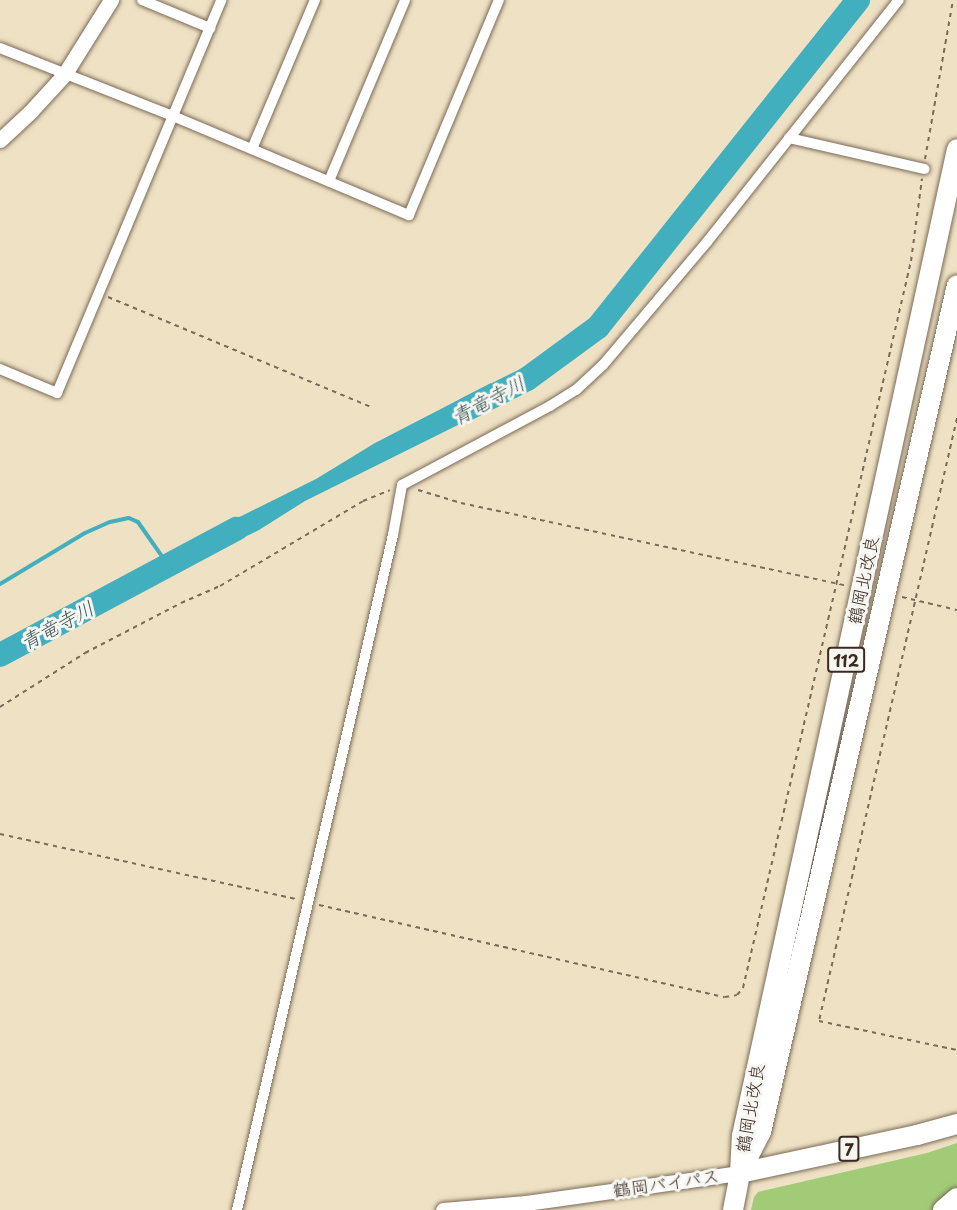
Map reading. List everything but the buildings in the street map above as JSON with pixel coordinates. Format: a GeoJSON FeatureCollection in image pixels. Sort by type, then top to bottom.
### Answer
{"type":"FeatureCollection","features":[{"type":"Feature","properties":{"kind":"highway","name":"鶴岡北改良"},"geometry":{"type":"LineString","coordinates":[[740,1173],[742,1136],[957,149]]}},
{"type":"Feature","properties":{"kind":"highway","name":"鶴岡北改良"},"geometry":{"type":"LineString","coordinates":[[740,1173],[761,1132],[957,285]]}},
{"type":"Feature","properties":{"kind":"highway","name":"鶴岡バイパス"},"geometry":{"type":"LineString","coordinates":[[740,1173],[917,1135],[957,1124]]}},
{"type":"Feature","properties":{"kind":"highway"},"geometry":{"type":"LineString","coordinates":[[733,1210],[740,1173]]}},
{"type":"Feature","properties":{"kind":"highway"},"geometry":{"type":"LineString","coordinates":[[943,1210],[957,1198]]}},
{"type":"Feature","properties":{"kind":"main road"},"geometry":{"type":"LineString","coordinates":[[0,140],[64,75],[111,0]]}},
{"type":"Feature","properties":{"kind":"main road","name":"鶴岡バイパス"},"geometry":{"type":"LineString","coordinates":[[443,1210],[526,1203],[740,1173]]}},
{"type":"Feature","properties":{"kind":"street"},"geometry":{"type":"LineString","coordinates":[[142,0],[210,28]]}},
{"type":"Feature","properties":{"kind":"street"},"geometry":{"type":"LineString","coordinates":[[0,369],[57,393],[221,0]]}},
{"type":"Feature","properties":{"kind":"street"},"geometry":{"type":"LineString","coordinates":[[252,149],[315,0]]}},
{"type":"Feature","properties":{"kind":"street"},"geometry":{"type":"LineString","coordinates":[[329,181],[405,0]]}},
{"type":"Feature","properties":{"kind":"street"},"geometry":{"type":"LineString","coordinates":[[0,48],[173,116],[409,215],[499,0]]}},
{"type":"Feature","properties":{"kind":"street"},"geometry":{"type":"LineString","coordinates":[[237,1210],[306,902],[393,535],[402,485],[576,390],[603,365],[643,320],[899,0]]}},
{"type":"Feature","properties":{"kind":"street"},"geometry":{"type":"LineString","coordinates":[[789,138],[924,169]]}},
{"type":"Feature","properties":{"kind":"path"},"geometry":{"type":"LineString","coordinates":[[0,834],[725,997],[737,995],[743,988],[911,261],[953,0]]}},
{"type":"Feature","properties":{"kind":"path"},"geometry":{"type":"LineString","coordinates":[[99,293],[374,408]]}},
{"type":"Feature","properties":{"kind":"path"},"geometry":{"type":"LineString","coordinates":[[957,418],[819,1021],[957,1050]]}},
{"type":"Feature","properties":{"kind":"path"},"geometry":{"type":"LineString","coordinates":[[0,707],[85,653],[181,603],[220,586],[363,501],[402,485],[461,503],[861,588]]}},
{"type":"Feature","properties":{"kind":"path"},"geometry":{"type":"LineString","coordinates":[[885,592],[957,610]]}},
{"type":"Feature","properties":{"kind":"green space"},"geometry":{"type":"Polygon","coordinates":[[[957,1143],[957,1204],[949,1210],[751,1210],[754,1197],[758,1192],[927,1153],[957,1143]]]}},
{"type":"Feature","properties":{"kind":"water"},"geometry":{"type":"Polygon","coordinates":[[[491,383],[499,402],[478,415],[305,501],[259,530],[214,552],[203,535],[316,479],[375,443],[491,383]]]}},
{"type":"Feature","properties":{"kind":"waterway","name":"青竜寺川"},"geometry":{"type":"LineString","coordinates":[[467,409],[527,379],[598,327],[858,0]]}},
{"type":"Feature","properties":{"kind":"waterway"},"geometry":{"type":"LineString","coordinates":[[0,584],[85,533],[110,522],[129,518],[138,522],[168,565]]}},
{"type":"Feature","properties":{"kind":"waterway","name":"青竜寺川"},"geometry":{"type":"LineString","coordinates":[[0,655],[236,529]]}}]}
